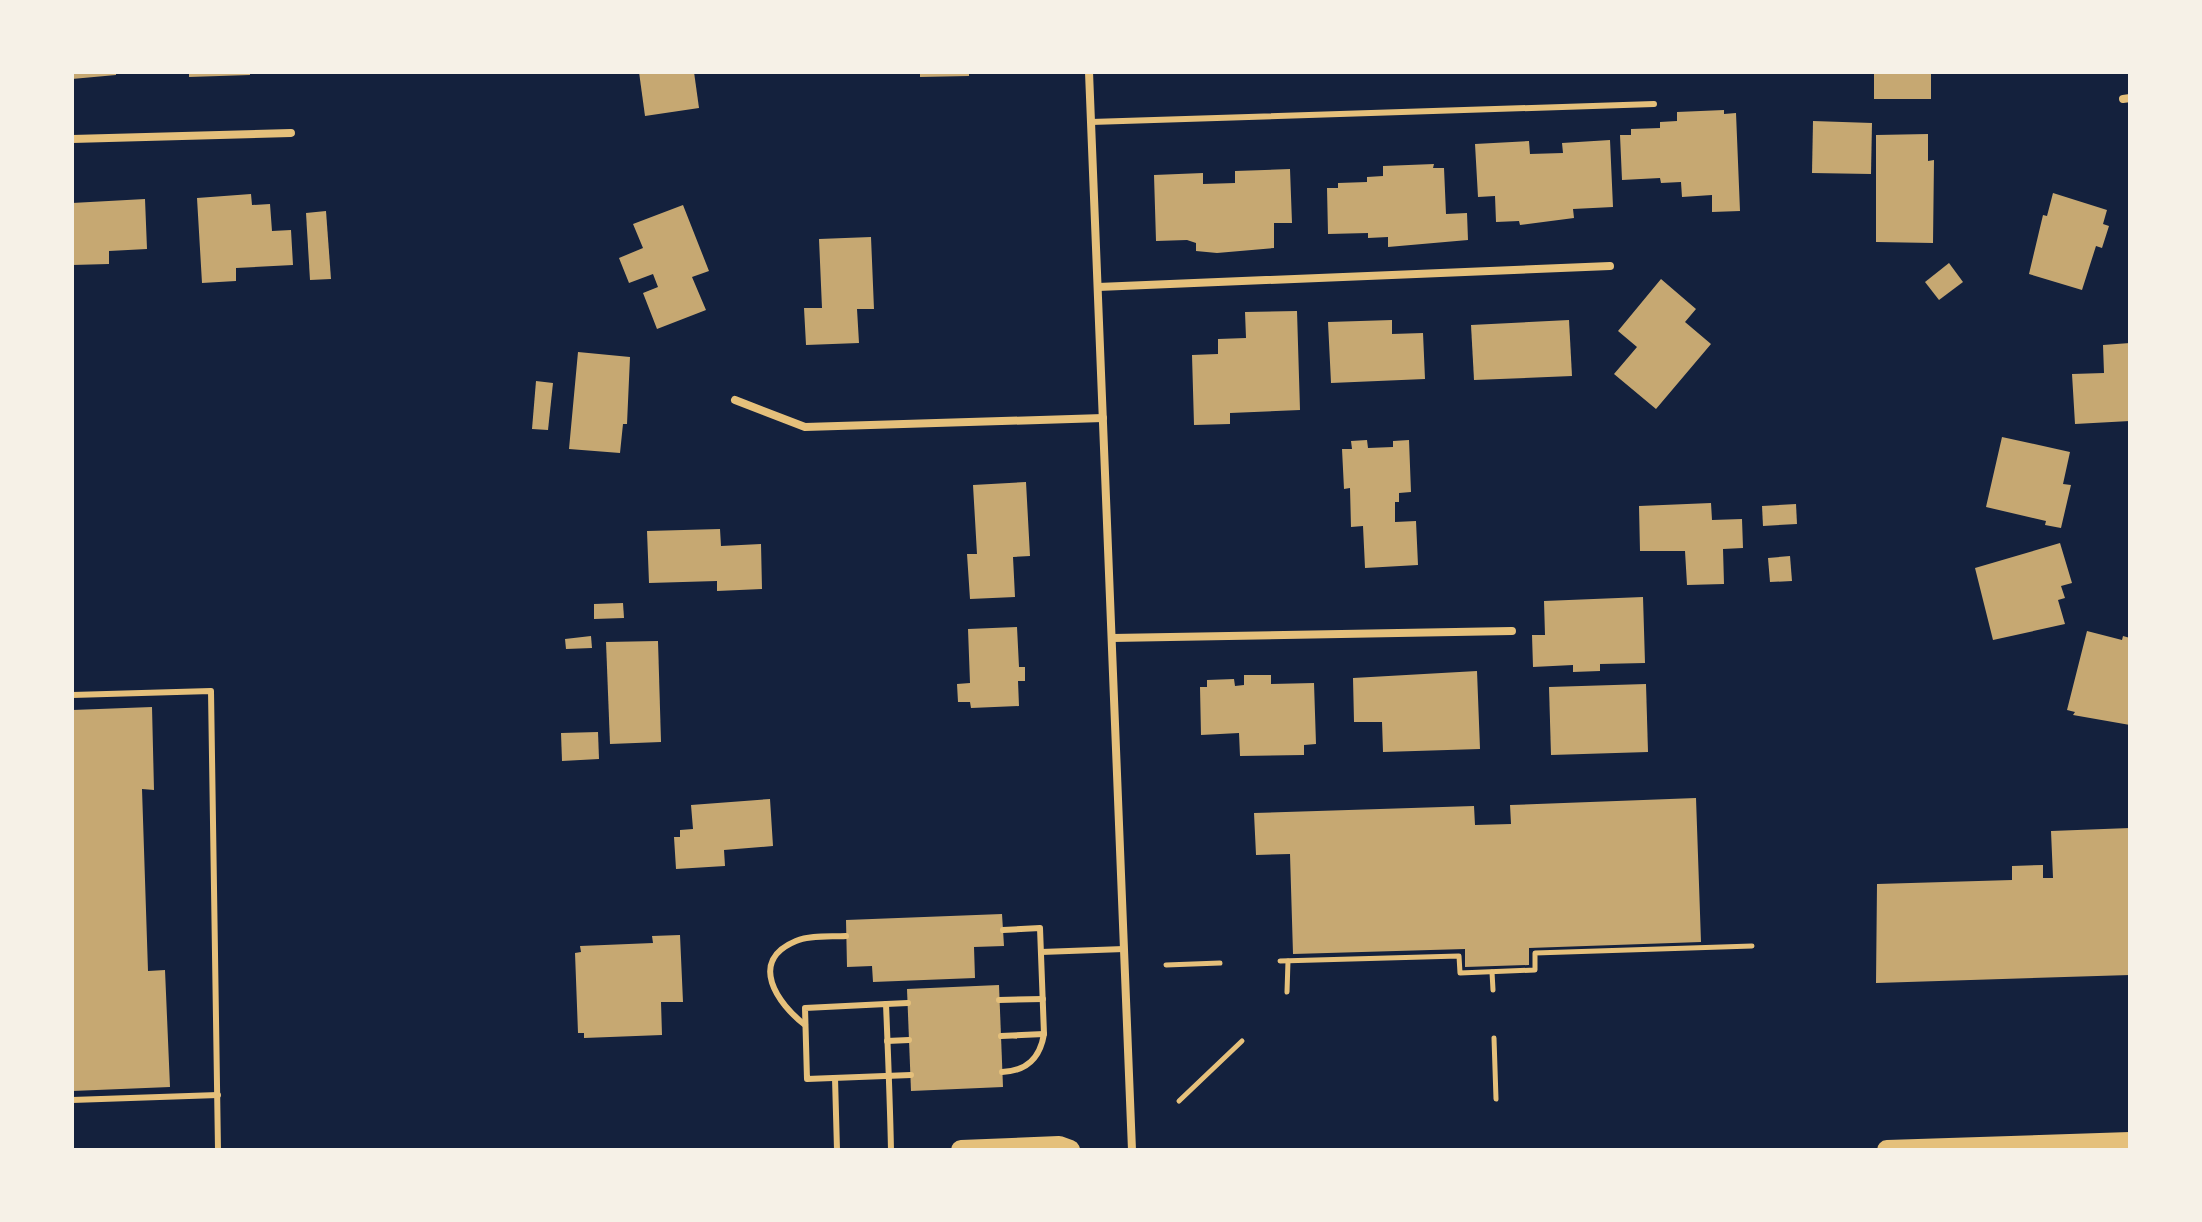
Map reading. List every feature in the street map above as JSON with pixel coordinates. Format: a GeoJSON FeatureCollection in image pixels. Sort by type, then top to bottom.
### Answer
{"type":"FeatureCollection","features":[{"type":"Feature","properties":{"kind":"main road"},"geometry":{"type":"LineString","coordinates":[[1887,1150],[2130,1142]]}},
{"type":"Feature","properties":{"kind":"main road"},"geometry":{"type":"LineString","coordinates":[[961,1150],[1059,1146],[1070,1150]]}},
{"type":"Feature","properties":{"kind":"street"},"geometry":{"type":"LineString","coordinates":[[1089,72],[1132,1150]]}},
{"type":"Feature","properties":{"kind":"street"},"geometry":{"type":"LineString","coordinates":[[72,139],[291,133]]}},
{"type":"Feature","properties":{"kind":"street"},"geometry":{"type":"LineString","coordinates":[[1098,287],[1610,266]]}},
{"type":"Feature","properties":{"kind":"street"},"geometry":{"type":"LineString","coordinates":[[735,400],[805,427],[1103,418]]}},
{"type":"Feature","properties":{"kind":"street"},"geometry":{"type":"LineString","coordinates":[[1112,638],[1512,631]]}},
{"type":"Feature","properties":{"kind":"lane"},"geometry":{"type":"LineString","coordinates":[[1091,122],[1654,104]]}},
{"type":"Feature","properties":{"kind":"lane"},"geometry":{"type":"LineString","coordinates":[[72,695],[211,691],[218,1150]]}},
{"type":"Feature","properties":{"kind":"lane"},"geometry":{"type":"LineString","coordinates":[[1002,1072],[1023,1068],[1035,1060],[1044,1034],[1040,928],[1003,930]]}},
{"type":"Feature","properties":{"kind":"lane"},"geometry":{"type":"LineString","coordinates":[[805,1025],[774,995],[771,980],[773,964],[782,950],[795,941],[846,936]]}},
{"type":"Feature","properties":{"kind":"lane"},"geometry":{"type":"LineString","coordinates":[[1041,952],[1124,949]]}},
{"type":"Feature","properties":{"kind":"lane"},"geometry":{"type":"LineString","coordinates":[[999,1000],[1043,999]]}},
{"type":"Feature","properties":{"kind":"lane"},"geometry":{"type":"LineString","coordinates":[[908,1003],[805,1008],[807,1079],[911,1075]]}},
{"type":"Feature","properties":{"kind":"lane"},"geometry":{"type":"LineString","coordinates":[[886,1004],[891,1150]]}},
{"type":"Feature","properties":{"kind":"lane"},"geometry":{"type":"LineString","coordinates":[[1001,1036],[1044,1034]]}},
{"type":"Feature","properties":{"kind":"lane"},"geometry":{"type":"LineString","coordinates":[[887,1041],[909,1040]]}},
{"type":"Feature","properties":{"kind":"lane"},"geometry":{"type":"LineString","coordinates":[[835,1078],[837,1150]]}},
{"type":"Feature","properties":{"kind":"lane"},"geometry":{"type":"LineString","coordinates":[[72,1100],[218,1095]]}},
{"type":"Feature","properties":{"kind":"path"},"geometry":{"type":"LineString","coordinates":[[1280,961],[1459,956],[1460,973],[1492,972],[1535,970],[1535,953],[1752,946]]}},
{"type":"Feature","properties":{"kind":"path"},"geometry":{"type":"LineString","coordinates":[[1287,992],[1288,961]]}},
{"type":"Feature","properties":{"kind":"path"},"geometry":{"type":"LineString","coordinates":[[1166,965],[1220,963]]}},
{"type":"Feature","properties":{"kind":"path"},"geometry":{"type":"LineString","coordinates":[[1492,972],[1493,990]]}},
{"type":"Feature","properties":{"kind":"path"},"geometry":{"type":"LineString","coordinates":[[1494,1038],[1496,1099]]}},
{"type":"Feature","properties":{"kind":"path"},"geometry":{"type":"LineString","coordinates":[[1179,1101],[1242,1041]]}},
{"type":"Feature","properties":{"kind":"building"},"geometry":{"type":"Polygon","coordinates":[[[72,72],[116,72],[116,75],[72,79],[72,72]]]}},
{"type":"Feature","properties":{"kind":"building"},"geometry":{"type":"Polygon","coordinates":[[[189,72],[250,72],[250,75],[189,77],[189,72]]]}},
{"type":"Feature","properties":{"kind":"building"},"geometry":{"type":"Polygon","coordinates":[[[639,72],[694,72],[699,108],[645,116],[639,72]]]}},
{"type":"Feature","properties":{"kind":"building"},"geometry":{"type":"Polygon","coordinates":[[[920,72],[969,72],[969,76],[920,77],[920,72]]]}},
{"type":"Feature","properties":{"kind":"building"},"geometry":{"type":"Polygon","coordinates":[[[1874,72],[1931,72],[1931,99],[1874,99],[1874,72]]]}},
{"type":"Feature","properties":{"kind":"building"},"geometry":{"type":"Polygon","coordinates":[[[1724,110],[1724,114],[1736,113],[1740,211],[1712,212],[1712,195],[1682,197],[1681,182],[1661,183],[1660,178],[1622,180],[1620,135],[1631,135],[1631,129],[1660,128],[1660,122],[1677,121],[1677,112],[1724,110]]]}},
{"type":"Feature","properties":{"kind":"building"},"geometry":{"type":"Polygon","coordinates":[[[1813,121],[1872,123],[1871,174],[1812,173],[1813,121]]]}},
{"type":"Feature","properties":{"kind":"building"},"geometry":{"type":"Polygon","coordinates":[[[1928,134],[1928,161],[1934,160],[1933,243],[1876,242],[1876,135],[1928,134]]]}},
{"type":"Feature","properties":{"kind":"building"},"geometry":{"type":"Polygon","coordinates":[[[1610,140],[1613,207],[1573,209],[1574,218],[1520,225],[1519,221],[1496,222],[1495,196],[1478,197],[1475,144],[1529,141],[1530,154],[1563,153],[1562,143],[1610,140]]]}},
{"type":"Feature","properties":{"kind":"building"},"geometry":{"type":"Polygon","coordinates":[[[1434,164],[1433,168],[1444,168],[1446,214],[1467,213],[1468,240],[1388,247],[1388,237],[1368,238],[1368,233],[1328,234],[1327,188],[1338,188],[1338,183],[1367,182],[1367,177],[1383,176],[1383,166],[1434,164]]]}},
{"type":"Feature","properties":{"kind":"building"},"geometry":{"type":"Polygon","coordinates":[[[1290,169],[1292,223],[1274,223],[1274,248],[1217,253],[1196,251],[1196,243],[1187,240],[1156,241],[1154,175],[1203,173],[1203,184],[1235,183],[1235,171],[1290,169]]]}},
{"type":"Feature","properties":{"kind":"building"},"geometry":{"type":"Polygon","coordinates":[[[2053,193],[2107,210],[2103,224],[2109,226],[2102,248],[2096,246],[2082,290],[2029,274],[2043,215],[2047,216],[2053,193]]]}},
{"type":"Feature","properties":{"kind":"building"},"geometry":{"type":"Polygon","coordinates":[[[251,194],[252,205],[270,204],[272,231],[291,230],[293,265],[236,268],[236,281],[202,283],[197,198],[251,194]]]}},
{"type":"Feature","properties":{"kind":"building"},"geometry":{"type":"Polygon","coordinates":[[[145,199],[147,249],[109,251],[109,264],[72,265],[72,203],[145,199]]]}},
{"type":"Feature","properties":{"kind":"building"},"geometry":{"type":"Polygon","coordinates":[[[683,205],[709,271],[692,277],[706,310],[657,329],[643,293],[658,287],[653,274],[629,283],[619,258],[643,248],[633,224],[683,205]]]}},
{"type":"Feature","properties":{"kind":"building"},"geometry":{"type":"Polygon","coordinates":[[[326,211],[331,279],[310,280],[306,213],[326,211]]]}},
{"type":"Feature","properties":{"kind":"building"},"geometry":{"type":"Polygon","coordinates":[[[871,237],[874,309],[857,309],[859,343],[806,345],[804,308],[822,308],[819,239],[871,237]]]}},
{"type":"Feature","properties":{"kind":"building"},"geometry":{"type":"Polygon","coordinates":[[[1949,263],[1963,282],[1939,300],[1925,282],[1949,263]]]}},
{"type":"Feature","properties":{"kind":"building"},"geometry":{"type":"Polygon","coordinates":[[[1661,279],[1696,309],[1685,322],[1711,344],[1656,409],[1614,374],[1637,347],[1618,331],[1661,279]]]}},
{"type":"Feature","properties":{"kind":"building"},"geometry":{"type":"Polygon","coordinates":[[[1297,311],[1300,410],[1230,413],[1230,424],[1194,425],[1192,355],[1218,354],[1218,339],[1246,338],[1245,312],[1297,311]]]}},
{"type":"Feature","properties":{"kind":"building"},"geometry":{"type":"Polygon","coordinates":[[[1392,320],[1392,334],[1423,333],[1425,379],[1331,383],[1328,322],[1392,320]]]}},
{"type":"Feature","properties":{"kind":"building"},"geometry":{"type":"Polygon","coordinates":[[[1569,320],[1572,376],[1474,380],[1471,325],[1569,320]]]}},
{"type":"Feature","properties":{"kind":"building"},"geometry":{"type":"Polygon","coordinates":[[[2130,343],[2130,421],[2075,424],[2072,374],[2104,373],[2103,345],[2130,343]]]}},
{"type":"Feature","properties":{"kind":"building"},"geometry":{"type":"Polygon","coordinates":[[[578,352],[630,357],[627,424],[623,424],[620,453],[569,449],[578,352]]]}},
{"type":"Feature","properties":{"kind":"building"},"geometry":{"type":"Polygon","coordinates":[[[536,381],[553,383],[548,430],[532,429],[536,381]]]}},
{"type":"Feature","properties":{"kind":"building"},"geometry":{"type":"Polygon","coordinates":[[[2002,437],[2070,452],[2063,484],[2071,485],[2061,528],[2045,525],[2046,521],[1986,507],[2002,437]]]}},
{"type":"Feature","properties":{"kind":"building"},"geometry":{"type":"Polygon","coordinates":[[[1367,440],[1368,448],[1393,447],[1393,441],[1409,440],[1411,492],[1399,493],[1399,502],[1395,502],[1395,522],[1416,521],[1418,565],[1365,568],[1363,526],[1351,527],[1350,488],[1344,489],[1342,449],[1352,449],[1351,441],[1367,440]]]}},
{"type":"Feature","properties":{"kind":"building"},"geometry":{"type":"Polygon","coordinates":[[[1026,482],[1030,556],[1013,557],[1015,597],[970,599],[967,554],[977,554],[973,485],[1026,482]]]}},
{"type":"Feature","properties":{"kind":"building"},"geometry":{"type":"Polygon","coordinates":[[[1711,503],[1712,520],[1742,519],[1743,548],[1723,549],[1724,584],[1687,585],[1685,551],[1640,551],[1639,506],[1711,503]]]}},
{"type":"Feature","properties":{"kind":"building"},"geometry":{"type":"Polygon","coordinates":[[[1796,504],[1797,524],[1763,526],[1762,506],[1796,504]]]}},
{"type":"Feature","properties":{"kind":"building"},"geometry":{"type":"Polygon","coordinates":[[[720,529],[721,546],[761,544],[762,589],[717,591],[717,581],[649,583],[647,531],[720,529]]]}},
{"type":"Feature","properties":{"kind":"building"},"geometry":{"type":"Polygon","coordinates":[[[2060,543],[2072,583],[2061,586],[2065,598],[2058,600],[2065,624],[1993,640],[1975,568],[2060,543]]]}},
{"type":"Feature","properties":{"kind":"building"},"geometry":{"type":"Polygon","coordinates":[[[1790,556],[1792,581],[1770,582],[1768,558],[1790,556]]]}},
{"type":"Feature","properties":{"kind":"building"},"geometry":{"type":"Polygon","coordinates":[[[1643,597],[1645,663],[1600,664],[1600,671],[1573,672],[1573,665],[1533,667],[1532,635],[1545,635],[1544,601],[1643,597]]]}},
{"type":"Feature","properties":{"kind":"building"},"geometry":{"type":"Polygon","coordinates":[[[623,603],[624,618],[594,619],[594,604],[623,603]]]}},
{"type":"Feature","properties":{"kind":"building"},"geometry":{"type":"Polygon","coordinates":[[[1017,627],[1019,667],[1025,667],[1025,681],[1018,681],[1019,706],[971,708],[970,702],[958,702],[957,684],[970,683],[968,629],[1017,627]]]}},
{"type":"Feature","properties":{"kind":"building"},"geometry":{"type":"Polygon","coordinates":[[[2087,631],[2122,640],[2123,636],[2130,638],[2130,725],[2073,715],[2075,712],[2067,710],[2087,631]]]}},
{"type":"Feature","properties":{"kind":"building"},"geometry":{"type":"Polygon","coordinates":[[[591,636],[592,648],[566,649],[565,639],[591,636]]]}},
{"type":"Feature","properties":{"kind":"building"},"geometry":{"type":"Polygon","coordinates":[[[658,641],[661,742],[610,744],[606,642],[658,641]]]}},
{"type":"Feature","properties":{"kind":"building"},"geometry":{"type":"Polygon","coordinates":[[[1477,671],[1480,749],[1383,752],[1382,722],[1354,722],[1353,678],[1477,671]]]}},
{"type":"Feature","properties":{"kind":"building"},"geometry":{"type":"Polygon","coordinates":[[[1244,675],[1271,675],[1271,684],[1314,683],[1316,744],[1304,745],[1304,755],[1240,756],[1239,733],[1201,735],[1200,687],[1207,687],[1207,680],[1234,679],[1235,686],[1244,685],[1244,675]]]}},
{"type":"Feature","properties":{"kind":"building"},"geometry":{"type":"Polygon","coordinates":[[[1646,684],[1648,752],[1551,755],[1549,687],[1646,684]]]}},
{"type":"Feature","properties":{"kind":"building"},"geometry":{"type":"Polygon","coordinates":[[[152,707],[154,790],[142,789],[148,971],[165,970],[170,1087],[72,1091],[72,710],[152,707]]]}},
{"type":"Feature","properties":{"kind":"building"},"geometry":{"type":"Polygon","coordinates":[[[598,732],[599,759],[562,761],[561,733],[598,732]]]}},
{"type":"Feature","properties":{"kind":"building"},"geometry":{"type":"Polygon","coordinates":[[[1696,798],[1701,942],[1529,948],[1529,965],[1465,967],[1465,949],[1293,954],[1290,854],[1256,855],[1254,813],[1474,806],[1475,825],[1511,824],[1510,805],[1696,798]]]}},
{"type":"Feature","properties":{"kind":"building"},"geometry":{"type":"Polygon","coordinates":[[[770,799],[773,846],[724,850],[725,866],[676,869],[674,837],[680,837],[680,830],[693,829],[691,805],[770,799]]]}},
{"type":"Feature","properties":{"kind":"building"},"geometry":{"type":"Polygon","coordinates":[[[2130,828],[2130,975],[1876,983],[1877,884],[2012,880],[2012,866],[2043,865],[2043,878],[2053,878],[2051,831],[2130,828]]]}},
{"type":"Feature","properties":{"kind":"building"},"geometry":{"type":"Polygon","coordinates":[[[1002,914],[1004,946],[974,947],[975,978],[873,982],[872,966],[847,967],[846,920],[1002,914]]]}},
{"type":"Feature","properties":{"kind":"building"},"geometry":{"type":"Polygon","coordinates":[[[680,935],[683,1002],[661,1002],[662,1035],[584,1038],[584,1033],[578,1033],[575,953],[581,952],[580,946],[653,943],[652,936],[680,935]]]}},
{"type":"Feature","properties":{"kind":"building"},"geometry":{"type":"Polygon","coordinates":[[[999,985],[1003,1087],[911,1091],[907,989],[999,985]]]}}]}
